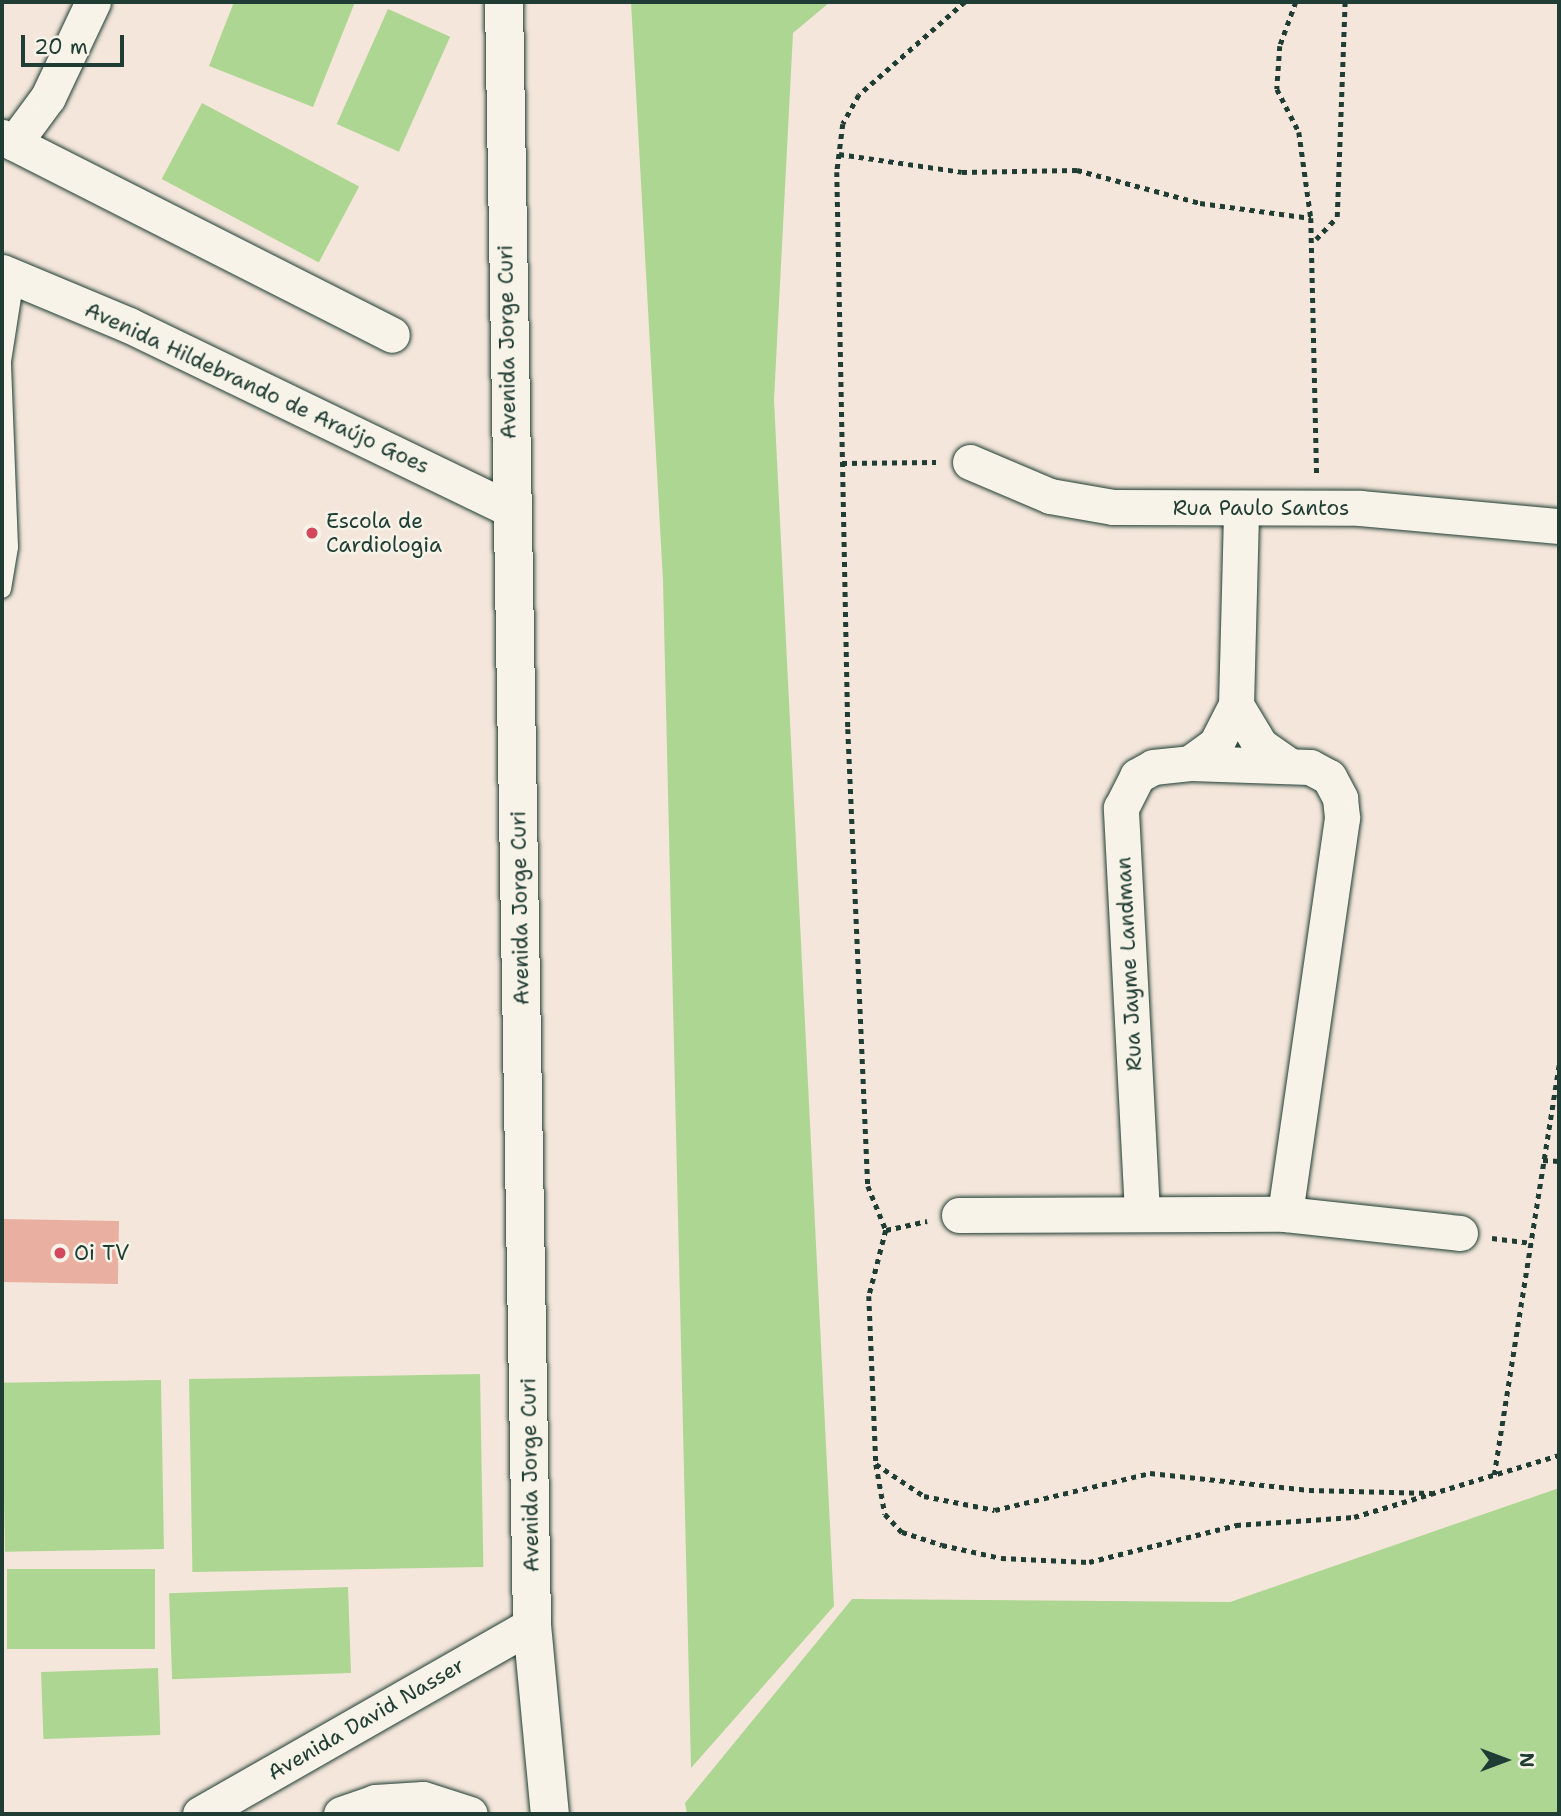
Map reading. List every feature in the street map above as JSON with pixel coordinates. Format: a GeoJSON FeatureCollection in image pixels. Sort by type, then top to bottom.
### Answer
{"type":"FeatureCollection","features":[{"type":"Feature","properties":{"kind":"street"},"geometry":{"type":"LineString","coordinates":[[93,2],[48,97],[8,140],[392,335]]}},
{"type":"Feature","properties":{"kind":"street","name":"Avenida Jorge Curi"},"geometry":{"type":"LineString","coordinates":[[504,2],[509,509],[533,1625],[550,1814]]}},
{"type":"Feature","properties":{"kind":"street","name":"Avenida Hildebrando de Araújo Goes"},"geometry":{"type":"LineString","coordinates":[[8,275],[129,325],[509,509]]}},
{"type":"Feature","properties":{"kind":"street","name":"Rua Paulo Santos"},"geometry":{"type":"LineString","coordinates":[[970,462],[1078,502],[1316,508],[1559,526]]}},
{"type":"Feature","properties":{"kind":"street"},"geometry":{"type":"LineString","coordinates":[[1190,763],[1216,744],[1236,705],[1241,508]]}},
{"type":"Feature","properties":{"kind":"street","name":"Rua Jayme Landman"},"geometry":{"type":"LineString","coordinates":[[1236,705],[1260,745],[1289,765],[1329,778],[1342,818],[1284,1214]]}},
{"type":"Feature","properties":{"kind":"street","name":"Rua Jayme Landman"},"geometry":{"type":"LineString","coordinates":[[1142,1212],[1121,808],[1138,776],[1153,767],[1190,763],[1289,765]]}},
{"type":"Feature","properties":{"kind":"street"},"geometry":{"type":"LineString","coordinates":[[959,1214],[1284,1214],[1460,1233]]}},
{"type":"Feature","properties":{"kind":"street","name":"Avenida David Nasser"},"geometry":{"type":"LineString","coordinates":[[200,1814],[533,1625]]}},
{"type":"Feature","properties":{"kind":"street"},"geometry":{"type":"LineString","coordinates":[[341,1814],[374,1802],[423,1799],[470,1814]]}},
{"type":"Feature","properties":{"kind":"lane"},"geometry":{"type":"LineString","coordinates":[[2,589],[9,547],[2,361],[8,275]]}},
{"type":"Feature","properties":{"kind":"path"},"geometry":{"type":"LineString","coordinates":[[964,2],[859,95],[843,124],[839,154],[842,463],[868,1186],[886,1230],[869,1296],[876,1464],[885,1514],[902,1532],[1001,1558],[1053,1563],[1110,1559],[1236,1525],[1354,1517],[1559,1455]]}},
{"type":"Feature","properties":{"kind":"path"},"geometry":{"type":"LineString","coordinates":[[1296,2],[1275,72],[1277,89],[1299,132],[1316,239],[1316,508]]}},
{"type":"Feature","properties":{"kind":"path"},"geometry":{"type":"LineString","coordinates":[[1316,239],[1337,217],[1345,2]]}},
{"type":"Feature","properties":{"kind":"path"},"geometry":{"type":"LineString","coordinates":[[839,154],[962,172],[1077,170],[1200,203],[1311,218]]}},
{"type":"Feature","properties":{"kind":"path"},"geometry":{"type":"LineString","coordinates":[[842,463],[970,462]]}},
{"type":"Feature","properties":{"kind":"path"},"geometry":{"type":"LineString","coordinates":[[1494,1475],[1559,1063]]}},
{"type":"Feature","properties":{"kind":"path"},"geometry":{"type":"LineString","coordinates":[[1543,1160],[1559,1161]]}},
{"type":"Feature","properties":{"kind":"path"},"geometry":{"type":"LineString","coordinates":[[886,1230],[914,1224]]}},
{"type":"Feature","properties":{"kind":"path"},"geometry":{"type":"LineString","coordinates":[[1513,1241],[1532,1243]]}},
{"type":"Feature","properties":{"kind":"path"},"geometry":{"type":"LineString","coordinates":[[876,1464],[924,1496],[995,1510],[1150,1473],[1309,1490],[1436,1493]]}},
{"type":"Feature","properties":{"kind":"green space"},"geometry":{"type":"Polygon","coordinates":[[[234,2],[355,2],[313,107],[209,66],[234,2]]]}},
{"type":"Feature","properties":{"kind":"green space"},"geometry":{"type":"Polygon","coordinates":[[[631,2],[830,2],[793,33],[774,400],[834,1606],[691,1768],[663,581],[631,2]]]}},
{"type":"Feature","properties":{"kind":"green space"},"geometry":{"type":"Polygon","coordinates":[[[388,9],[450,37],[399,152],[337,124],[388,9]]]}},
{"type":"Feature","properties":{"kind":"green space"},"geometry":{"type":"Polygon","coordinates":[[[202,103],[359,187],[319,262],[162,179],[202,103]]]}},
{"type":"Feature","properties":{"kind":"green space"},"geometry":{"type":"Polygon","coordinates":[[[480,1374],[483,1567],[192,1572],[189,1379],[480,1374]]]}},
{"type":"Feature","properties":{"kind":"green space"},"geometry":{"type":"Polygon","coordinates":[[[161,1380],[164,1549],[5,1552],[2,1383],[161,1380]]]}},
{"type":"Feature","properties":{"kind":"green space"},"geometry":{"type":"Polygon","coordinates":[[[1559,1488],[1559,1814],[687,1814],[685,1803],[852,1599],[1230,1602],[1559,1488]]]}},
{"type":"Feature","properties":{"kind":"green space"},"geometry":{"type":"Polygon","coordinates":[[[7,1569],[155,1569],[155,1649],[7,1649],[7,1569]]]}},
{"type":"Feature","properties":{"kind":"green space"},"geometry":{"type":"Polygon","coordinates":[[[348,1587],[351,1673],[172,1679],[169,1593],[348,1587]]]}},
{"type":"Feature","properties":{"kind":"green space"},"geometry":{"type":"Polygon","coordinates":[[[158,1668],[160,1735],[43,1739],[41,1672],[158,1668]]]}},
{"type":"Feature","properties":{"kind":"building","name":"Oi TV"},"geometry":{"type":"Polygon","coordinates":[[[2,1219],[119,1221],[118,1284],[2,1282],[2,1219]]]}},
{"type":"Feature","properties":{"kind":"place","name":"Escola de Cardiologia"},"geometry":{"type":"Point","coordinates":[312,533]}},
{"type":"Feature","properties":{"kind":"place","name":"Oi TV"},"geometry":{"type":"Point","coordinates":[60,1253]}}]}
